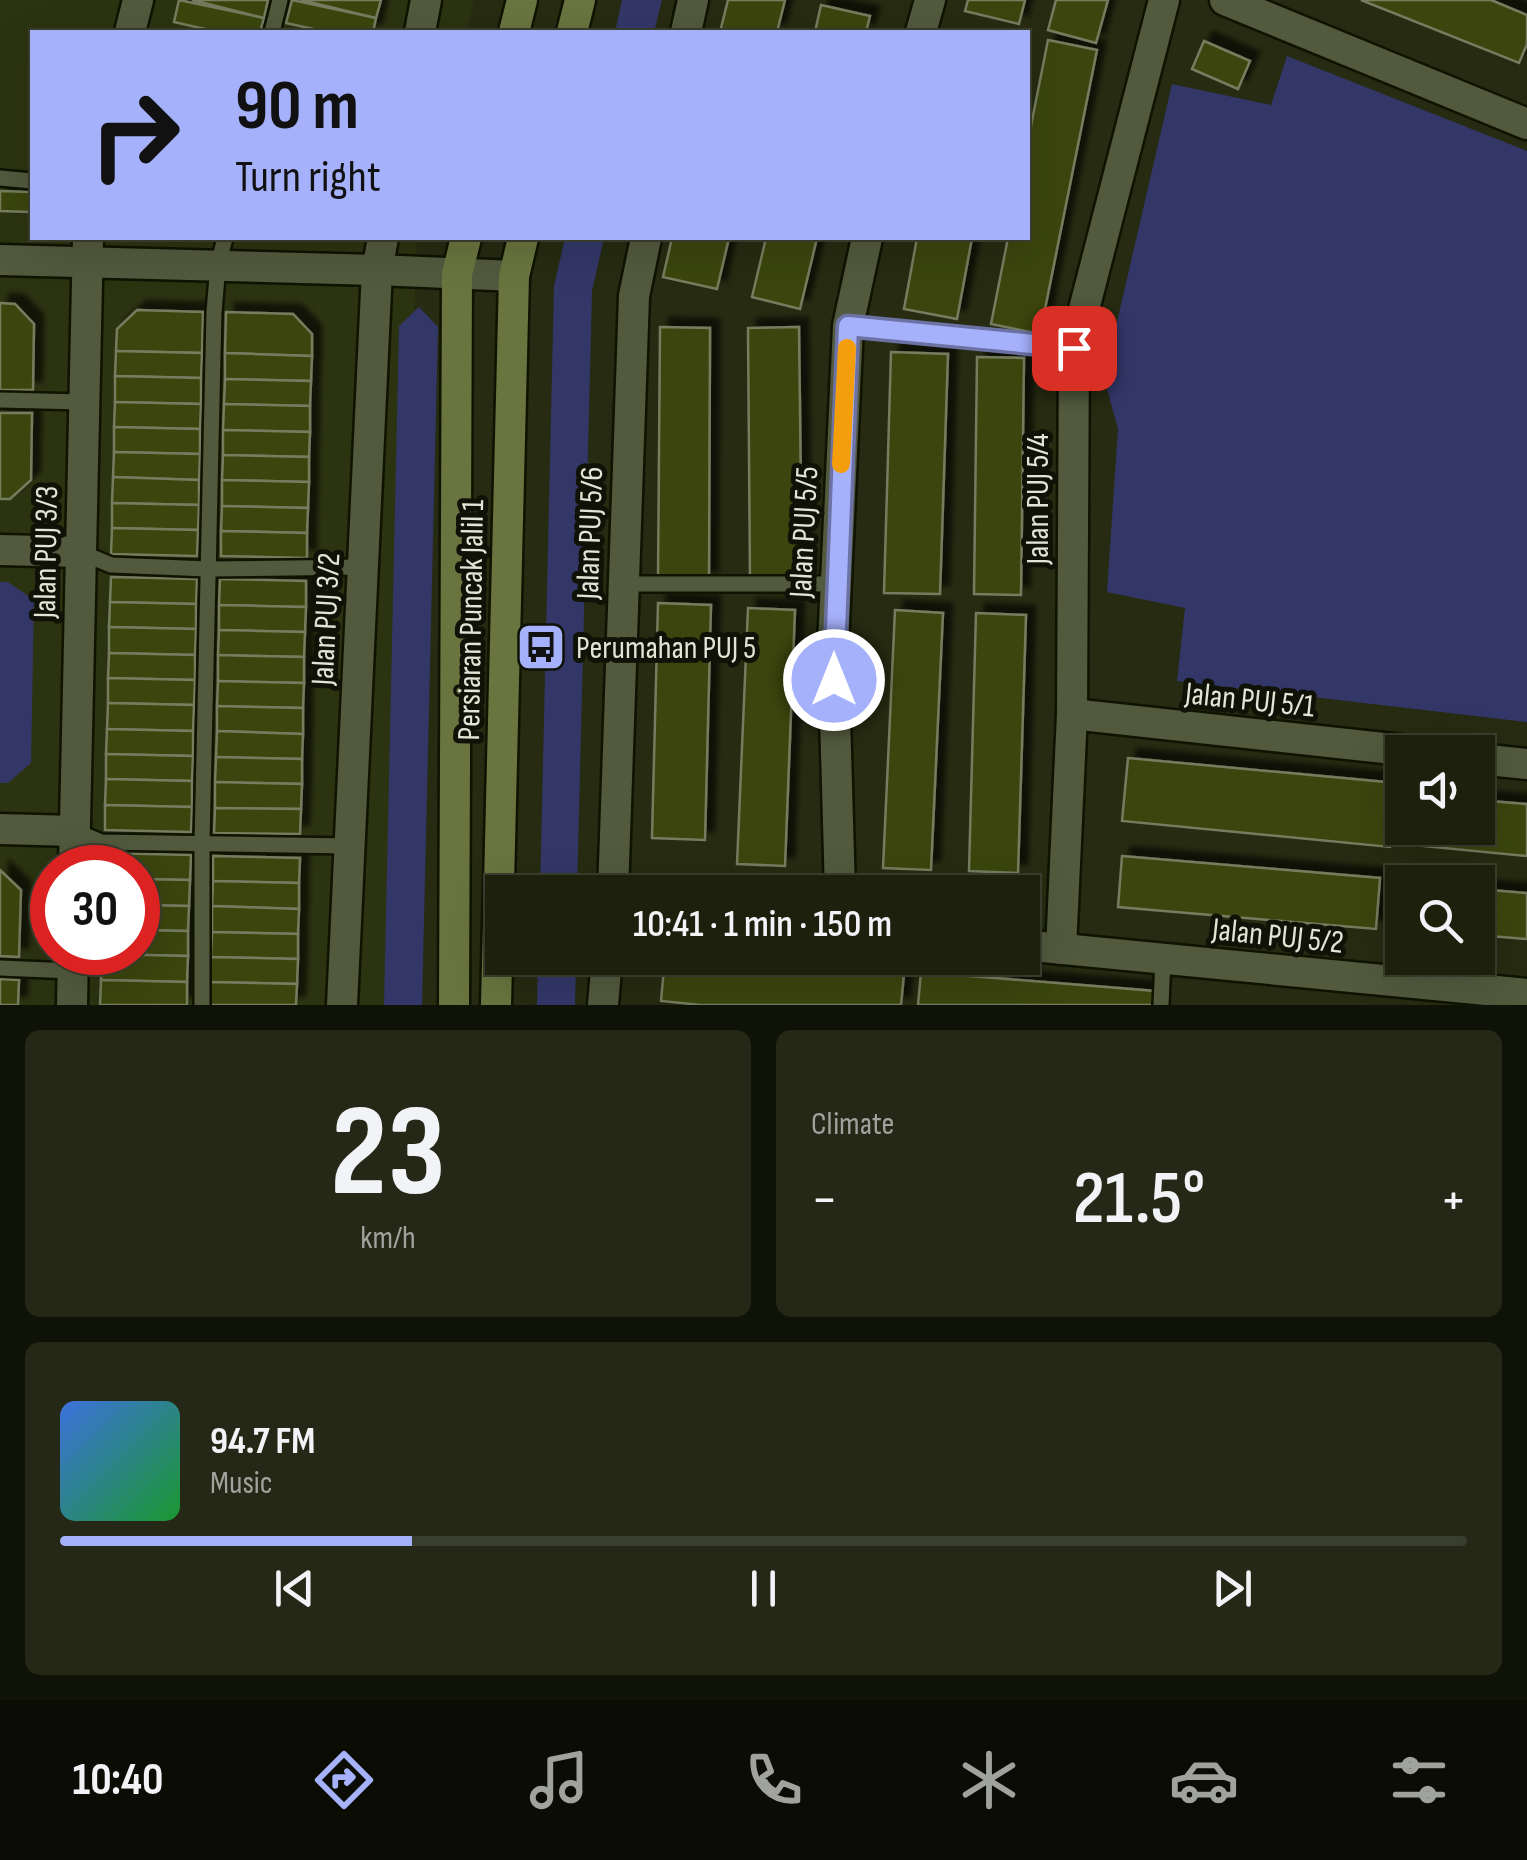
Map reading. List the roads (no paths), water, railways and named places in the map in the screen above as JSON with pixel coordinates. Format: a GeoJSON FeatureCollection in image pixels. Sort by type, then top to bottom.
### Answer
{"type":"FeatureCollection","features":[{"type":"Feature","properties":{"kind":"main road"},"geometry":{"type":"LineString","coordinates":[[514,30],[522,0]]}},
{"type":"Feature","properties":{"kind":"main road"},"geometry":{"type":"LineString","coordinates":[[572,30],[580,0]]}},
{"type":"Feature","properties":{"kind":"main road","name":"Persiaran Puncak Jalil 1"},"geometry":{"type":"LineString","coordinates":[[454,1005],[457,274],[466,240]]}},
{"type":"Feature","properties":{"kind":"main road","name":"Persiaran Puncak Jalil 1"},"geometry":{"type":"LineString","coordinates":[[496,1005],[514,276],[523,240]]}},
{"type":"Feature","properties":{"kind":"street"},"geometry":{"type":"LineString","coordinates":[[130,30],[138,0]]}},
{"type":"Feature","properties":{"kind":"street"},"geometry":{"type":"LineString","coordinates":[[420,30],[426,0]]}},
{"type":"Feature","properties":{"kind":"street"},"geometry":{"type":"LineString","coordinates":[[686,30],[693,0]]}},
{"type":"Feature","properties":{"kind":"street"},"geometry":{"type":"LineString","coordinates":[[922,30],[930,0]]}},
{"type":"Feature","properties":{"kind":"street","name":"Jalan PUJ 5/4"},"geometry":{"type":"LineString","coordinates":[[1061,949],[1072,714],[1074,348],[1164,0]]}},
{"type":"Feature","properties":{"kind":"street"},"geometry":{"type":"LineString","coordinates":[[1225,0],[1527,124]]}},
{"type":"Feature","properties":{"kind":"street","name":"Jalan PUJ 3/2"},"geometry":{"type":"LineString","coordinates":[[342,1005],[377,270],[382,240]]}},
{"type":"Feature","properties":{"kind":"street","name":"Jalan PUJ 5/6"},"geometry":{"type":"LineString","coordinates":[[613,875],[634,296],[646,240]]}},
{"type":"Feature","properties":{"kind":"street","name":"Jalan PUJ 5/5"},"geometry":{"type":"LineString","coordinates":[[839,875],[832,645],[848,326],[866,240]]}},
{"type":"Feature","properties":{"kind":"street"},"geometry":{"type":"LineString","coordinates":[[0,260],[87,250],[221,251],[377,270],[514,276]]}},
{"type":"Feature","properties":{"kind":"street","name":"Jalan PUJ 3/3"},"geometry":{"type":"LineString","coordinates":[[75,845],[87,250]]}},
{"type":"Feature","properties":{"kind":"street"},"geometry":{"type":"LineString","coordinates":[[0,550],[80,552]]}},
{"type":"Feature","properties":{"kind":"street","name":"Jalan PUJ 5/1"},"geometry":{"type":"LineString","coordinates":[[1072,714],[1385,748]]}},
{"type":"Feature","properties":{"kind":"street"},"geometry":{"type":"LineString","coordinates":[[1495,761],[1527,764]]}},
{"type":"Feature","properties":{"kind":"street"},"geometry":{"type":"LineString","coordinates":[[0,829],[75,831]]}},
{"type":"Feature","properties":{"kind":"street","name":"Jalan PUJ 5/2"},"geometry":{"type":"LineString","coordinates":[[1040,947],[1527,994]]}},
{"type":"Feature","properties":{"kind":"street"},"geometry":{"type":"LineString","coordinates":[[72,975],[72,1005]]}},
{"type":"Feature","properties":{"kind":"street"},"geometry":{"type":"LineString","coordinates":[[603,1005],[606,975]]}},
{"type":"Feature","properties":{"kind":"lane"},"geometry":{"type":"LineString","coordinates":[[272,30],[280,0]]}},
{"type":"Feature","properties":{"kind":"lane"},"geometry":{"type":"LineString","coordinates":[[0,178],[30,181]]}},
{"type":"Feature","properties":{"kind":"lane"},"geometry":{"type":"LineString","coordinates":[[202,1005],[208,569],[221,251]]}},
{"type":"Feature","properties":{"kind":"lane"},"geometry":{"type":"LineString","coordinates":[[848,326],[1074,348]]}},
{"type":"Feature","properties":{"kind":"lane"},"geometry":{"type":"LineString","coordinates":[[0,400],[83,402]]}},
{"type":"Feature","properties":{"kind":"lane"},"geometry":{"type":"LineString","coordinates":[[80,552],[112,565],[362,568]]}},
{"type":"Feature","properties":{"kind":"lane"},"geometry":{"type":"LineString","coordinates":[[622,584],[835,584]]}},
{"type":"Feature","properties":{"kind":"lane"},"geometry":{"type":"LineString","coordinates":[[75,831],[101,842],[350,846]]}},
{"type":"Feature","properties":{"kind":"lane"},"geometry":{"type":"LineString","coordinates":[[1161,1005],[1163,958]]}},
{"type":"Feature","properties":{"kind":"lane"},"geometry":{"type":"LineString","coordinates":[[0,968],[30,966]]}},
{"type":"Feature","properties":{"kind":"place","name":"Perumahan PUJ 5"},"geometry":{"type":"Point","coordinates":[541,647]}}]}
